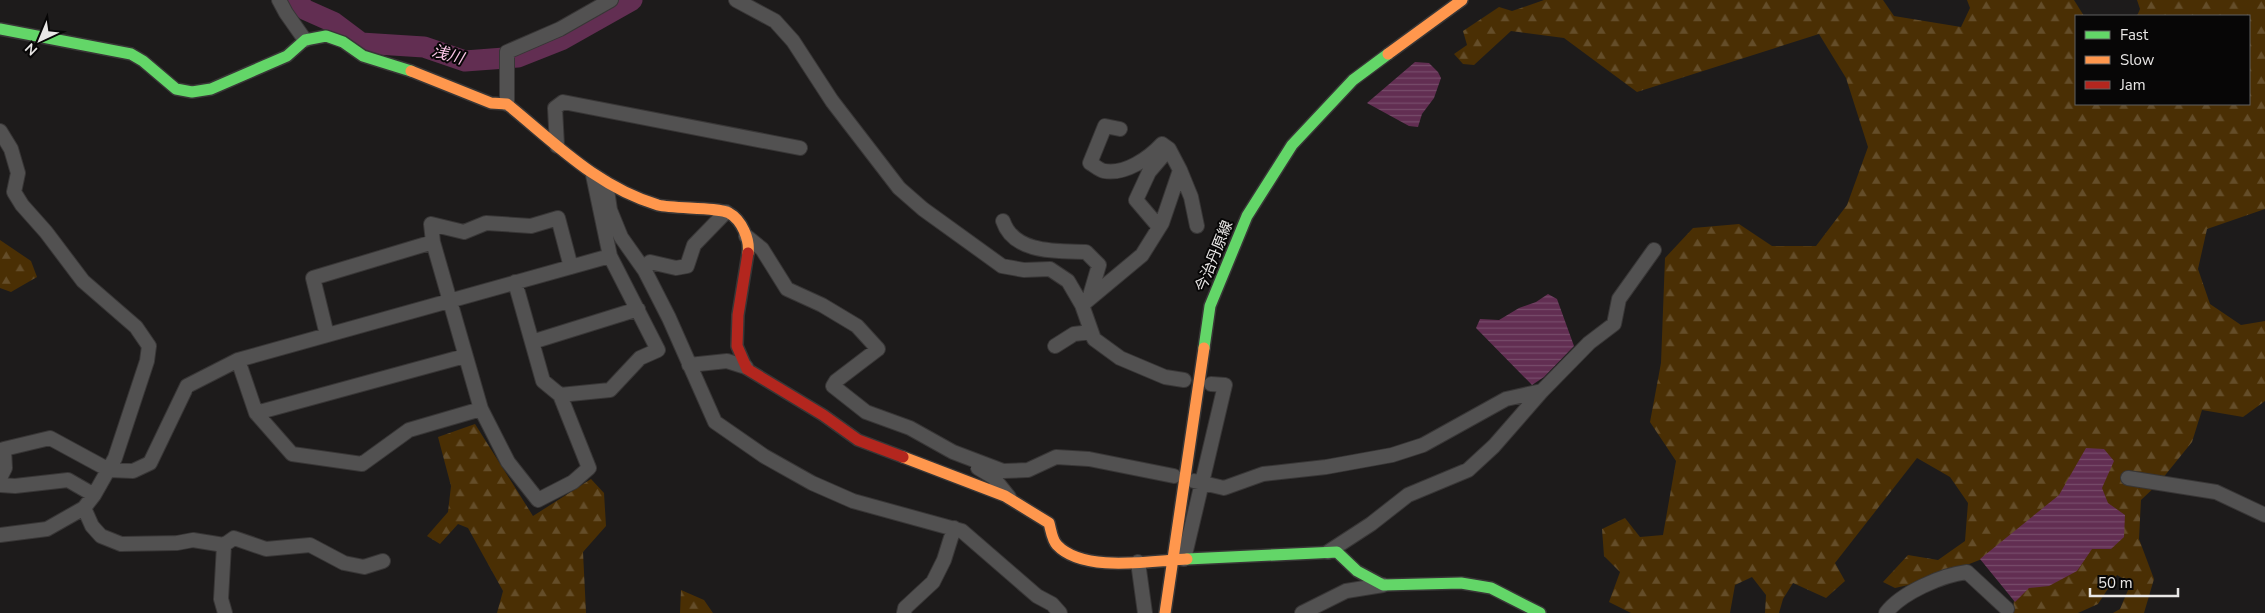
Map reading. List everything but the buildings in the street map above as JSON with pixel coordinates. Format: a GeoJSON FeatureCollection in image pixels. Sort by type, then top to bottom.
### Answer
{"type":"FeatureCollection","features":[{"type":"Feature","properties":{"kind":"street"},"geometry":{"type":"LineString","coordinates":[[279,0],[305,40]]}},
{"type":"Feature","properties":{"kind":"street"},"geometry":{"type":"LineString","coordinates":[[507,104],[507,52],[560,29],[611,0]]}},
{"type":"Feature","properties":{"kind":"street"},"geometry":{"type":"LineString","coordinates":[[736,0],[775,21],[793,41],[838,108],[899,188],[923,209],[1002,266],[1024,270],[1050,269],[1068,281],[1085,302],[1094,338],[1120,358],[1165,376],[1184,380]]}},
{"type":"Feature","properties":{"kind":"street","name":"今治丹原線"},"geometry":{"type":"LineString","coordinates":[[1165,613],[1178,560],[1210,306],[1247,216],[1292,144],[1353,80],[1462,0]]}},
{"type":"Feature","properties":{"kind":"street"},"geometry":{"type":"LineString","coordinates":[[0,29],[131,54],[143,61],[176,88],[192,92],[211,89],[287,56],[305,40],[326,36],[343,42],[363,56],[414,72],[491,102],[507,104],[593,175],[606,183],[659,205],[726,212],[741,225],[749,245],[738,314],[737,346],[746,367]]}},
{"type":"Feature","properties":{"kind":"street"},"geometry":{"type":"LineString","coordinates":[[557,146],[555,108],[563,102],[800,148]]}},
{"type":"Feature","properties":{"kind":"street"},"geometry":{"type":"LineString","coordinates":[[1120,129],[1105,126],[1090,163],[1103,171],[1122,170],[1149,157],[1162,144],[1169,149],[1180,170],[1191,197],[1197,226]]}},
{"type":"Feature","properties":{"kind":"street"},"geometry":{"type":"LineString","coordinates":[[0,131],[11,149],[18,173],[14,192],[22,205],[46,232],[83,281],[136,327],[149,346],[147,361],[115,458],[94,495],[84,508],[47,530],[0,535]]}},
{"type":"Feature","properties":{"kind":"street"},"geometry":{"type":"LineString","coordinates":[[1159,227],[1136,200],[1149,172],[1169,149]]}},
{"type":"Feature","properties":{"kind":"street"},"geometry":{"type":"LineString","coordinates":[[1085,302],[1142,255],[1159,227],[1180,170]]}},
{"type":"Feature","properties":{"kind":"street"},"geometry":{"type":"LineString","coordinates":[[560,395],[610,390],[640,358],[658,350],[610,256],[593,175]]}},
{"type":"Feature","properties":{"kind":"street"},"geometry":{"type":"LineString","coordinates":[[606,183],[610,210],[621,237],[643,268],[669,318],[715,422],[764,456],[812,483],[853,501],[962,531],[1031,591],[1052,604],[1060,613]]}},
{"type":"Feature","properties":{"kind":"street"},"geometry":{"type":"LineString","coordinates":[[0,193],[14,192]]}},
{"type":"Feature","properties":{"kind":"street"},"geometry":{"type":"LineString","coordinates":[[643,268],[650,262],[676,268],[687,266],[694,245],[726,212]]}},
{"type":"Feature","properties":{"kind":"street"},"geometry":{"type":"LineString","coordinates":[[515,282],[543,382],[560,395],[589,468],[573,482],[538,500],[508,462],[481,410],[433,242],[431,224],[464,232],[486,223],[531,226],[558,218],[571,267]]}},
{"type":"Feature","properties":{"kind":"street"},"geometry":{"type":"LineString","coordinates":[[1003,221],[1006,229],[1025,245],[1049,251],[1086,252],[1099,265],[1085,302]]}},
{"type":"Feature","properties":{"kind":"street"},"geometry":{"type":"LineString","coordinates":[[746,236],[762,249],[787,289],[822,305],[857,326],[878,349],[836,380],[833,386],[866,412],[910,428],[993,477],[1011,500]]}},
{"type":"Feature","properties":{"kind":"street"},"geometry":{"type":"LineString","coordinates":[[327,335],[314,278],[433,242]]}},
{"type":"Feature","properties":{"kind":"street"},"geometry":{"type":"LineString","coordinates":[[1328,552],[1371,524],[1408,495],[1468,470],[1494,446],[1542,392],[1589,344],[1614,324],[1619,299],[1654,250]]}},
{"type":"Feature","properties":{"kind":"street"},"geometry":{"type":"LineString","coordinates":[[0,478],[5,468],[4,449],[50,438],[109,470],[133,471],[150,463],[187,386],[238,360],[610,256]]}},
{"type":"Feature","properties":{"kind":"street"},"geometry":{"type":"LineString","coordinates":[[532,342],[638,309]]}},
{"type":"Feature","properties":{"kind":"street"},"geometry":{"type":"LineString","coordinates":[[1055,346],[1074,334],[1091,332]]}},
{"type":"Feature","properties":{"kind":"street"},"geometry":{"type":"LineString","coordinates":[[256,413],[466,356]]}},
{"type":"Feature","properties":{"kind":"street"},"geometry":{"type":"LineString","coordinates":[[238,360],[256,413],[292,454],[362,464],[410,430],[481,410]]}},
{"type":"Feature","properties":{"kind":"street"},"geometry":{"type":"LineString","coordinates":[[689,365],[727,361],[746,367],[823,415],[858,440],[904,456],[1011,500],[1049,523],[1055,543],[1070,556],[1101,563],[1337,552],[1357,571],[1383,585]]}},
{"type":"Feature","properties":{"kind":"street"},"geometry":{"type":"LineString","coordinates":[[1178,560],[1225,385],[1211,384]]}},
{"type":"Feature","properties":{"kind":"street"},"geometry":{"type":"LineString","coordinates":[[1198,482],[1224,488],[1263,474],[1326,467],[1392,455],[1423,445],[1506,399],[1542,392]]}},
{"type":"Feature","properties":{"kind":"street"},"geometry":{"type":"LineString","coordinates":[[953,452],[1003,471],[1028,470],[1056,457],[1089,459],[1174,476]]}},
{"type":"Feature","properties":{"kind":"street"},"geometry":{"type":"LineString","coordinates":[[2128,478],[2216,492],[2265,515]]}},
{"type":"Feature","properties":{"kind":"street"},"geometry":{"type":"LineString","coordinates":[[0,485],[15,486],[68,480],[94,495]]}},
{"type":"Feature","properties":{"kind":"street"},"geometry":{"type":"LineString","coordinates":[[84,508],[92,526],[101,536],[121,544],[176,543],[193,540],[224,546]]}},
{"type":"Feature","properties":{"kind":"street"},"geometry":{"type":"LineString","coordinates":[[904,613],[905,608],[933,582],[944,560],[954,528]]}},
{"type":"Feature","properties":{"kind":"street"},"geometry":{"type":"LineString","coordinates":[[226,613],[221,599],[224,546],[234,538],[266,549],[310,545],[344,563],[364,568],[382,561]]}},
{"type":"Feature","properties":{"kind":"street"},"geometry":{"type":"LineString","coordinates":[[1138,562],[1145,613]]}},
{"type":"Feature","properties":{"kind":"street"},"geometry":{"type":"LineString","coordinates":[[1886,613],[1894,603],[1949,574],[1967,572],[2007,609]]}},
{"type":"Feature","properties":{"kind":"street"},"geometry":{"type":"LineString","coordinates":[[1302,613],[1346,591],[1383,585],[1430,582],[1476,585],[1491,588],[1540,613]]}},
{"type":"Feature","properties":{"kind":"green space"},"geometry":{"type":"Polygon","coordinates":[[[1544,0],[1883,0],[1894,16],[1961,27],[1970,8],[1967,0],[2074,0],[2083,15],[2075,15],[2075,105],[2250,105],[2250,15],[2137,15],[2140,9],[2137,0],[2265,0],[2265,209],[2207,229],[2198,269],[2210,304],[2241,325],[2265,321],[2265,401],[2243,417],[2202,410],[2192,442],[2158,484],[2141,500],[2139,539],[2154,579],[2144,613],[2113,613],[2120,609],[2131,583],[2117,575],[2098,604],[2078,613],[2013,613],[2015,586],[2010,548],[1926,581],[1895,588],[1883,582],[1908,555],[1938,560],[1965,541],[1968,503],[1950,477],[1917,458],[1835,563],[1845,581],[1826,598],[1793,583],[1783,599],[1779,613],[1765,613],[1766,595],[1752,577],[1735,585],[1730,613],[1631,613],[1609,602],[1620,572],[1604,556],[1602,529],[1625,518],[1640,537],[1663,535],[1676,461],[1650,422],[1661,363],[1665,258],[1693,228],[1739,224],[1772,246],[1816,246],[1847,205],[1868,147],[1846,78],[1819,34],[1637,92],[1564,38],[1511,31],[1474,65],[1463,64],[1454,54],[1467,45],[1463,31],[1499,7],[1512,11],[1544,0]]]}},
{"type":"Feature","properties":{"kind":"green space"},"geometry":{"type":"Polygon","coordinates":[[[0,240],[31,261],[37,277],[11,292],[0,288],[0,240]]]}},
{"type":"Feature","properties":{"kind":"green space"},"geometry":{"type":"Polygon","coordinates":[[[475,424],[533,516],[591,479],[604,493],[606,526],[583,552],[586,613],[497,613],[503,591],[468,528],[458,524],[440,544],[427,536],[448,512],[451,486],[438,437],[475,424]]]}},
{"type":"Feature","properties":{"kind":"green space"},"geometry":{"type":"Polygon","coordinates":[[[681,590],[704,600],[713,613],[680,613],[681,590]]]}},
{"type":"Feature","properties":{"kind":"shaded area"},"geometry":{"type":"Polygon","coordinates":[[[1415,62],[1429,63],[1441,78],[1434,98],[1422,114],[1418,127],[1409,126],[1367,103],[1415,62]]]}},
{"type":"Feature","properties":{"kind":"shaded area"},"geometry":{"type":"Polygon","coordinates":[[[1548,294],[1557,299],[1574,346],[1544,377],[1532,385],[1476,328],[1480,319],[1499,320],[1548,294]]]}},
{"type":"Feature","properties":{"kind":"shaded area"},"geometry":{"type":"Polygon","coordinates":[[[2086,448],[2104,449],[2114,461],[2102,488],[2108,503],[2125,515],[2124,537],[2111,549],[2092,549],[2077,571],[2049,586],[2029,588],[2015,602],[1980,559],[2059,495],[2086,448]]]}},
{"type":"Feature","properties":{"kind":"waterway","name":"浅川"},"geometry":{"type":"LineString","coordinates":[[293,0],[306,10],[333,22],[361,43],[424,47],[465,61],[518,57],[561,40],[632,0]]}},
{"type":"Feature","properties":{"kind":"traffic: fast"},"geometry":{"type":"LineString","coordinates":[[0,29],[131,54],[143,61],[176,89],[192,92],[211,89],[287,56],[305,40],[326,36],[343,42],[363,56],[411,71]]}},
{"type":"Feature","properties":{"kind":"traffic: fast"},"geometry":{"type":"LineString","coordinates":[[1204,348],[1210,306],[1247,216],[1292,145],[1353,80],[1388,54]]}},
{"type":"Feature","properties":{"kind":"traffic: fast"},"geometry":{"type":"LineString","coordinates":[[1187,559],[1337,552],[1357,571],[1383,585],[1461,583],[1491,588],[1540,613]]}},
{"type":"Feature","properties":{"kind":"traffic: slow"},"geometry":{"type":"LineString","coordinates":[[1388,54],[1462,0]]}},
{"type":"Feature","properties":{"kind":"traffic: slow"},"geometry":{"type":"LineString","coordinates":[[411,71],[491,103],[507,104],[596,175],[636,197],[658,205],[716,210],[729,213],[738,220],[744,231],[748,242],[748,253]]}},
{"type":"Feature","properties":{"kind":"traffic: slow"},"geometry":{"type":"LineString","coordinates":[[1165,613],[1204,348]]}},
{"type":"Feature","properties":{"kind":"traffic: slow"},"geometry":{"type":"LineString","coordinates":[[903,457],[1005,496],[1049,523],[1055,543],[1069,554],[1083,559],[1118,563],[1187,559]]}},
{"type":"Feature","properties":{"kind":"traffic: jam"},"geometry":{"type":"LineString","coordinates":[[748,253],[738,315],[737,346],[747,369],[823,415],[858,440],[903,457]]}}]}
